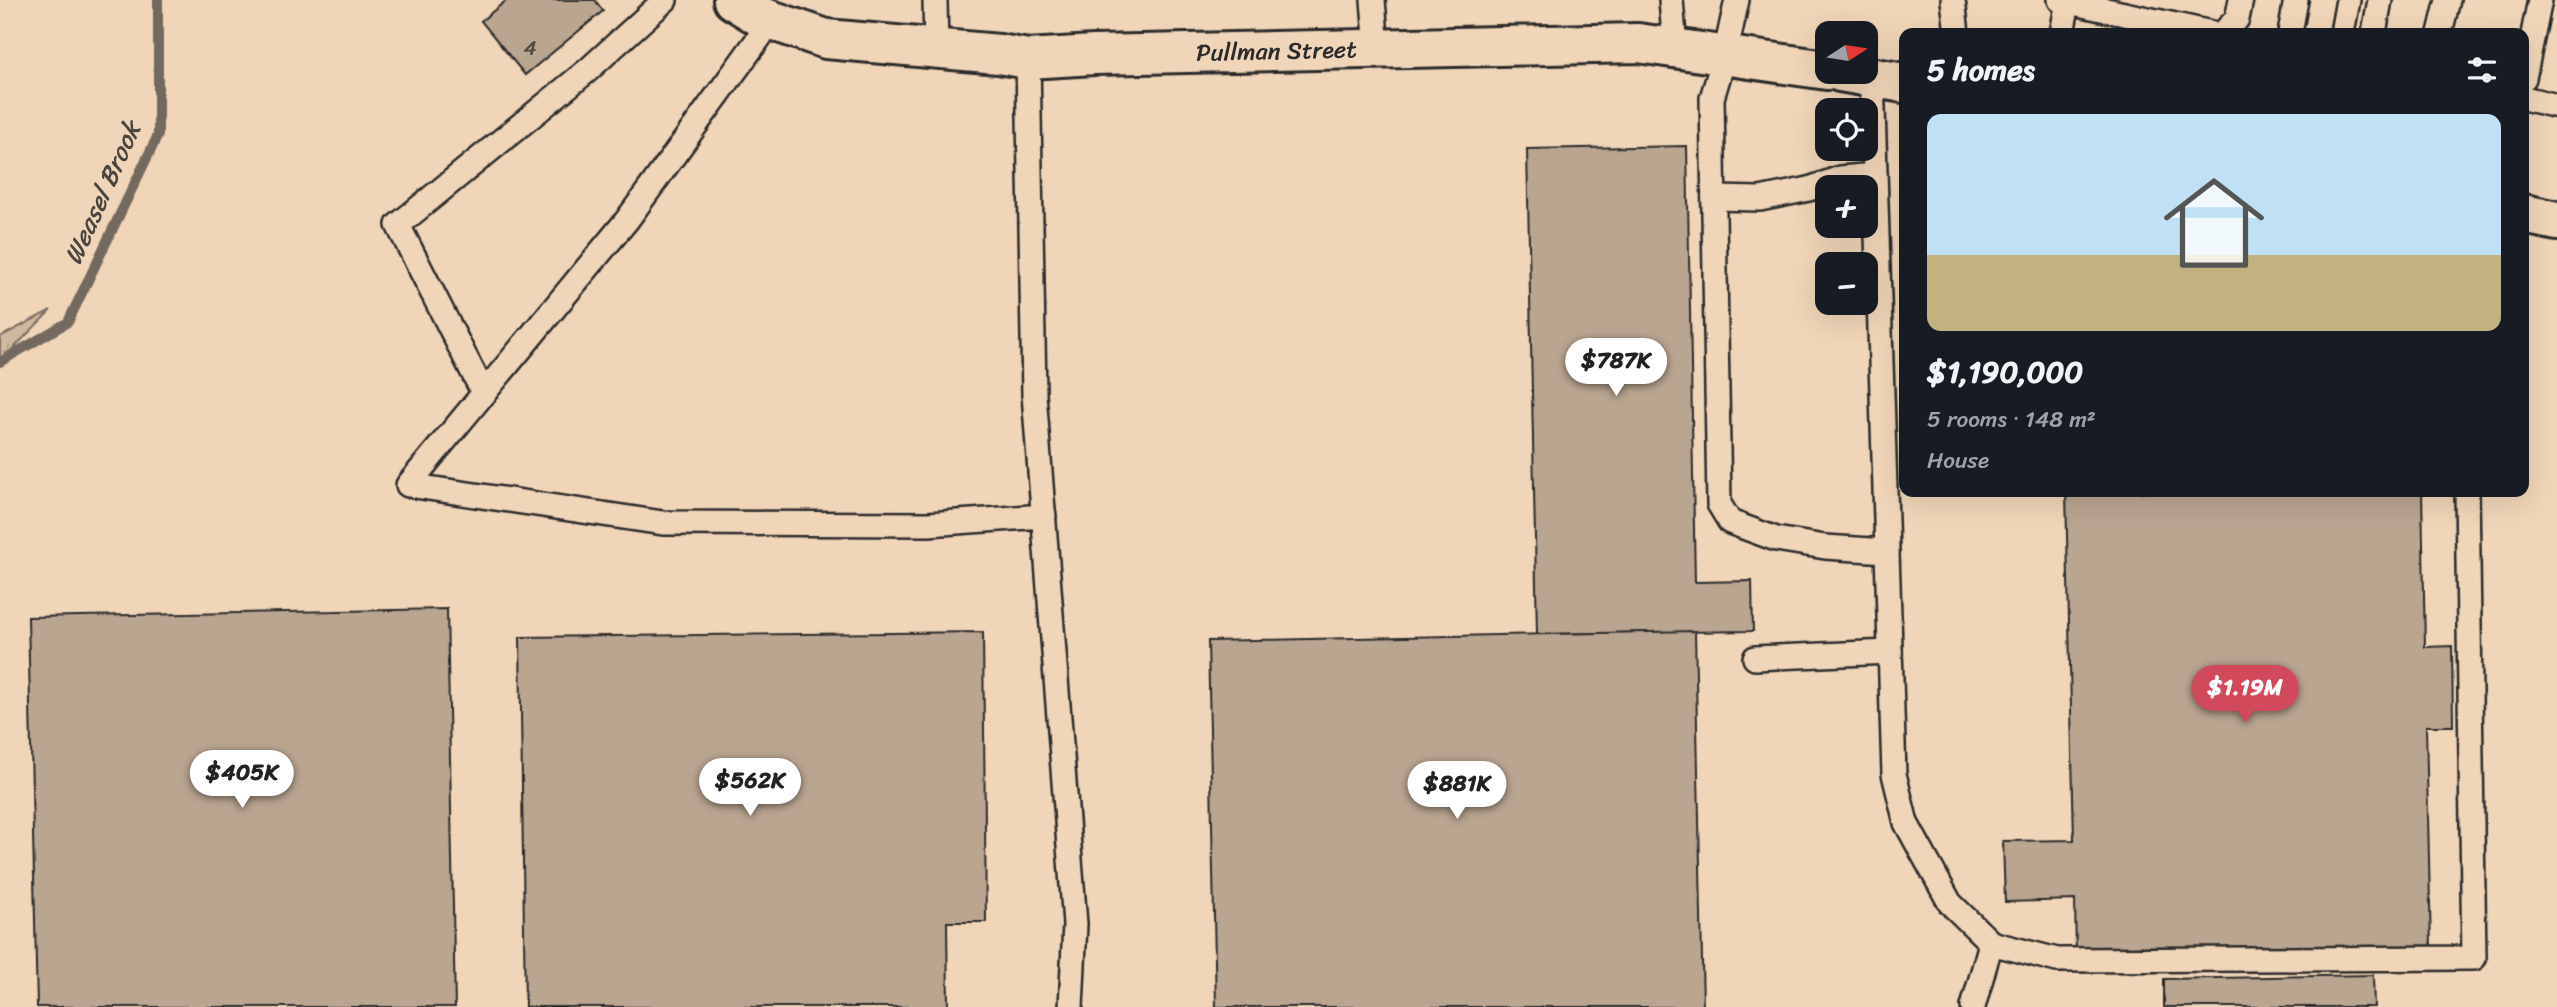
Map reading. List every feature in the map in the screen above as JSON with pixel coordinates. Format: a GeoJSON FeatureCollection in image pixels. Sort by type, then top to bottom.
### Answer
{"type":"FeatureCollection","features":[{"type":"Feature","properties":{"kind":"street","name":"Pullman Street"},"geometry":{"type":"LineString","coordinates":[[733,0],[758,16],[826,39],[1028,59],[1094,55],[1638,43],[1815,68]]}},
{"type":"Feature","properties":{"kind":"street"},"geometry":{"type":"LineString","coordinates":[[2529,215],[2557,221]]}},
{"type":"Feature","properties":{"kind":"lane"},"geometry":{"type":"LineString","coordinates":[[484,394],[398,225],[588,70],[665,0]]}},
{"type":"Feature","properties":{"kind":"lane"},"geometry":{"type":"LineString","coordinates":[[935,0],[936,49]]}},
{"type":"Feature","properties":{"kind":"lane"},"geometry":{"type":"LineString","coordinates":[[1373,0],[1377,49]]}},
{"type":"Feature","properties":{"kind":"lane"},"geometry":{"type":"LineString","coordinates":[[1671,0],[1675,48]]}},
{"type":"Feature","properties":{"kind":"lane"},"geometry":{"type":"LineString","coordinates":[[1737,0],[1712,98],[1719,504],[1730,522],[1776,539],[1825,547],[1887,551]]}},
{"type":"Feature","properties":{"kind":"lane"},"geometry":{"type":"LineString","coordinates":[[1953,0],[1956,28]]}},
{"type":"Feature","properties":{"kind":"lane"},"geometry":{"type":"LineString","coordinates":[[2228,28],[2237,19],[2241,0]]}},
{"type":"Feature","properties":{"kind":"lane"},"geometry":{"type":"LineString","coordinates":[[2291,28],[2296,0]]}},
{"type":"Feature","properties":{"kind":"lane"},"geometry":{"type":"LineString","coordinates":[[2317,28],[2322,0]]}},
{"type":"Feature","properties":{"kind":"lane"},"geometry":{"type":"LineString","coordinates":[[2343,28],[2348,0]]}},
{"type":"Feature","properties":{"kind":"lane"},"geometry":{"type":"LineString","coordinates":[[2375,28],[2380,0]]}},
{"type":"Feature","properties":{"kind":"lane"},"geometry":{"type":"LineString","coordinates":[[2441,28],[2448,0]]}},
{"type":"Feature","properties":{"kind":"lane"},"geometry":{"type":"LineString","coordinates":[[2529,54],[2540,0]]}},
{"type":"Feature","properties":{"kind":"lane"},"geometry":{"type":"LineString","coordinates":[[2062,28],[2064,1],[2189,28]]}},
{"type":"Feature","properties":{"kind":"lane"},"geometry":{"type":"LineString","coordinates":[[772,20],[627,220],[408,485],[663,523],[928,524],[1044,516]]}},
{"type":"Feature","properties":{"kind":"lane"},"geometry":{"type":"LineString","coordinates":[[1028,59],[1034,394],[1074,924],[1071,1007]]}},
{"type":"Feature","properties":{"kind":"lane"},"geometry":{"type":"LineString","coordinates":[[1872,84],[1875,175]]}},
{"type":"Feature","properties":{"kind":"lane"},"geometry":{"type":"LineString","coordinates":[[2529,99],[2557,106]]}},
{"type":"Feature","properties":{"kind":"lane"},"geometry":{"type":"LineString","coordinates":[[1714,198],[1760,199],[1815,187]]}},
{"type":"Feature","properties":{"kind":"lane"},"geometry":{"type":"LineString","coordinates":[[1877,238],[1894,774],[1906,823],[1950,903],[1991,943],[2057,960],[2474,958],[2467,497]]}},
{"type":"Feature","properties":{"kind":"lane"},"geometry":{"type":"LineString","coordinates":[[1755,658],[1889,652]]}},
{"type":"Feature","properties":{"kind":"lane"},"geometry":{"type":"LineString","coordinates":[[1973,1007],[1991,943]]}},
{"type":"Feature","properties":{"kind":"green space"},"geometry":{"type":"Polygon","coordinates":[[[51,310],[0,362],[0,337],[51,310]]]}},
{"type":"Feature","properties":{"kind":"building"},"geometry":{"type":"Polygon","coordinates":[[[507,0],[595,0],[603,11],[525,75],[481,21],[507,0]]]}},
{"type":"Feature","properties":{"kind":"building"},"geometry":{"type":"Polygon","coordinates":[[[1687,146],[1695,582],[1752,581],[1753,631],[1537,634],[1527,149],[1687,146]]]}},
{"type":"Feature","properties":{"kind":"building"},"geometry":{"type":"Polygon","coordinates":[[[2066,497],[2422,497],[2425,647],[2452,646],[2453,726],[2426,726],[2431,949],[2076,956],[2075,900],[2005,902],[2003,841],[2074,840],[2066,497]]]}},
{"type":"Feature","properties":{"kind":"building"},"geometry":{"type":"Polygon","coordinates":[[[447,609],[455,1007],[37,1007],[28,617],[447,609]]]}},
{"type":"Feature","properties":{"kind":"building"},"geometry":{"type":"Polygon","coordinates":[[[1695,631],[1703,1007],[1216,1007],[1208,641],[1695,631]]]}},
{"type":"Feature","properties":{"kind":"building"},"geometry":{"type":"Polygon","coordinates":[[[983,632],[986,922],[947,922],[948,1007],[525,1007],[520,637],[983,632]]]}},
{"type":"Feature","properties":{"kind":"building"},"geometry":{"type":"Polygon","coordinates":[[[2373,975],[2374,1007],[2164,1007],[2164,979],[2373,975]]]}},
{"type":"Feature","properties":{"kind":"waterway","name":"Weasel Brook"},"geometry":{"type":"LineString","coordinates":[[0,362],[68,322],[158,135],[158,0]]}}]}
